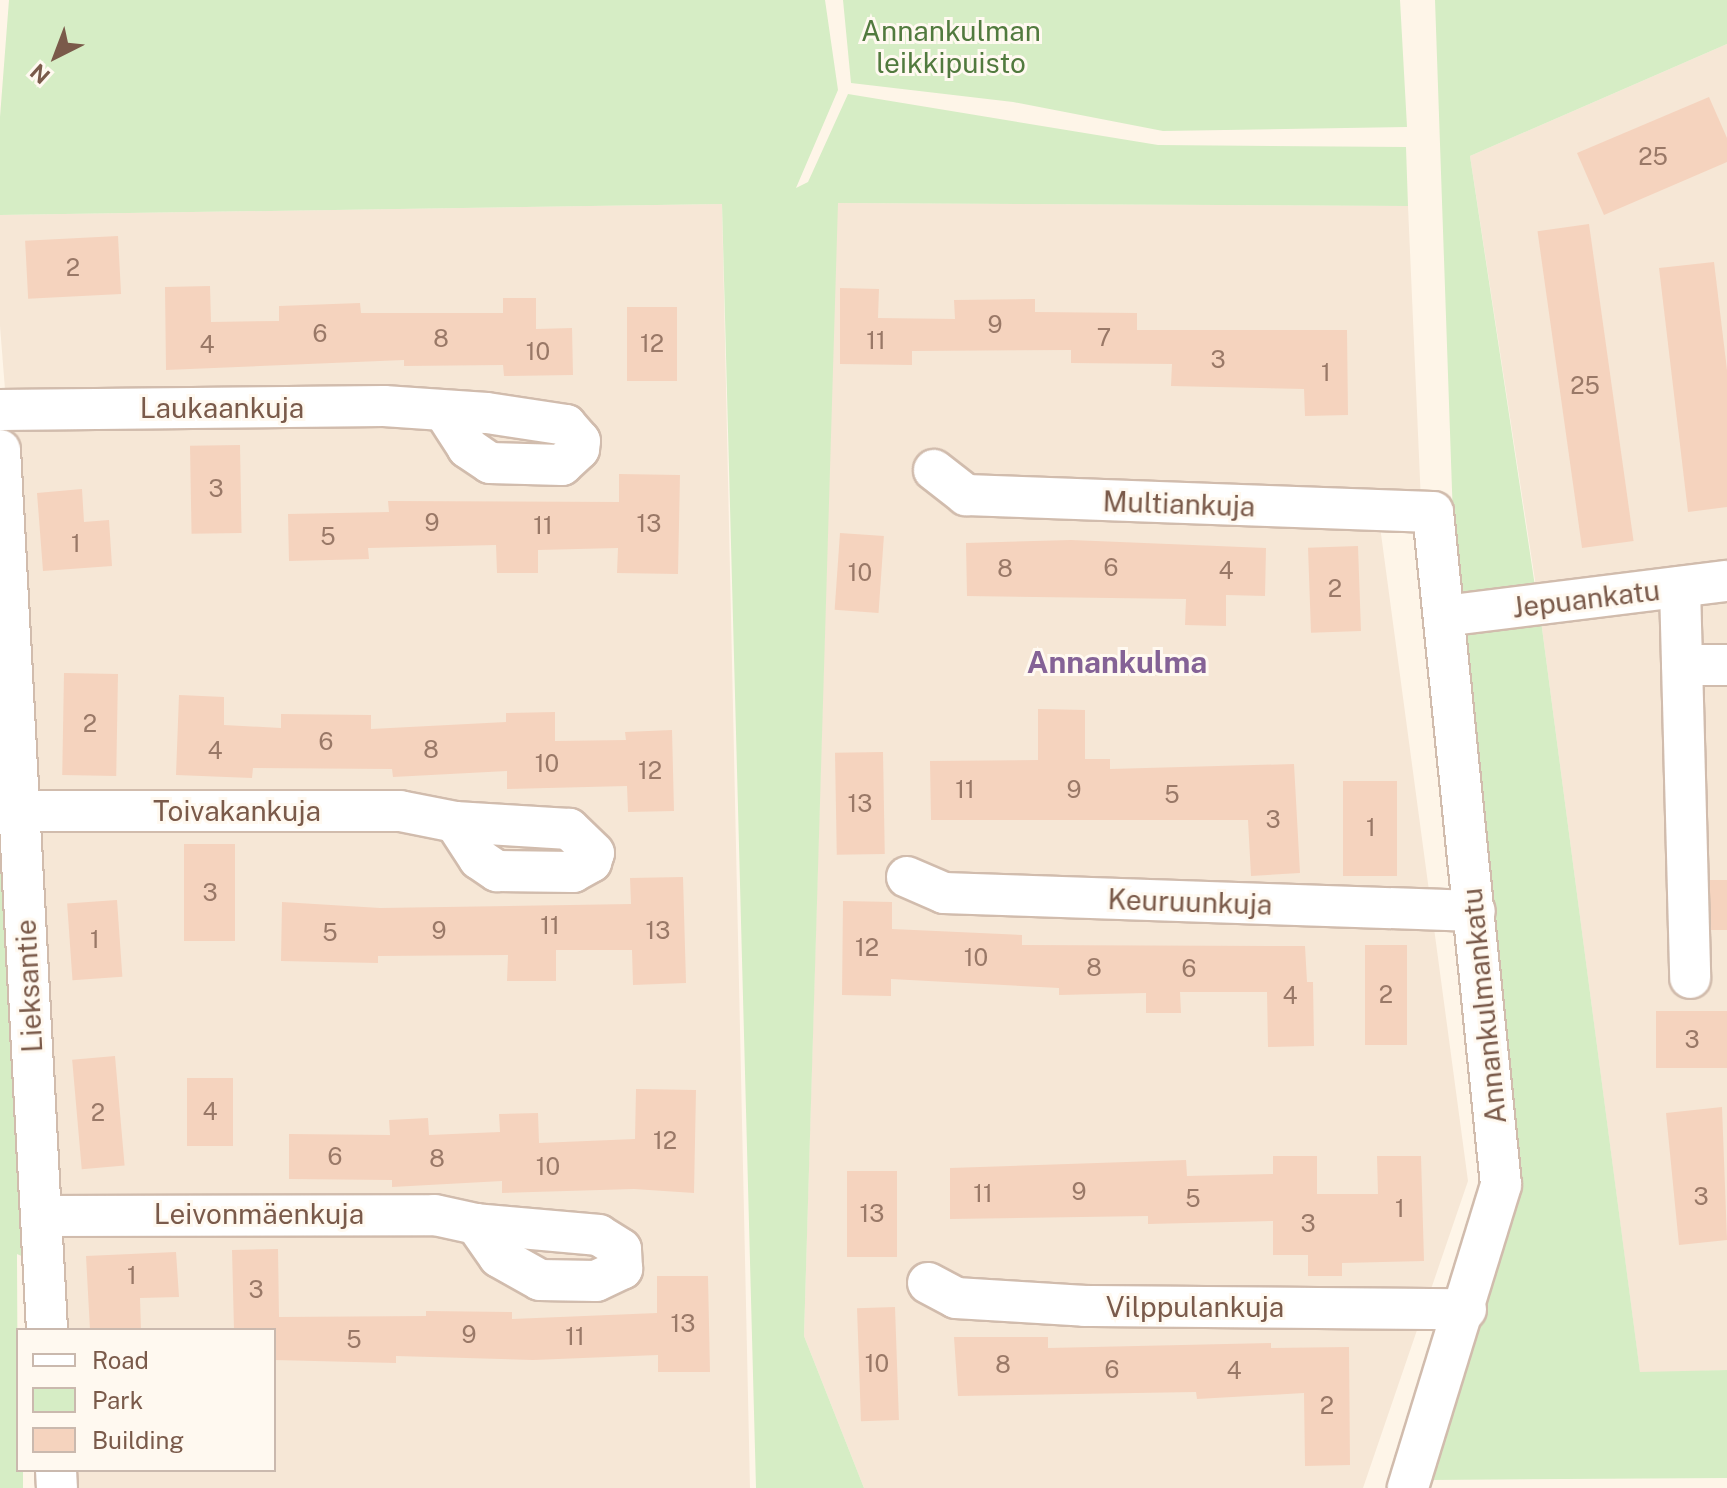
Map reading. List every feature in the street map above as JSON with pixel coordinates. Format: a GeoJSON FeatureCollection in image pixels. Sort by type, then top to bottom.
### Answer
{"type":"FeatureCollection","features":[{"type":"Feature","properties":{"kind":"street","name":"Laukaankuja"},"geometry":{"type":"LineString","coordinates":[[0,410],[384,406],[444,411]]}},
{"type":"Feature","properties":{"kind":"street","name":"Lieksantie"},"geometry":{"type":"LineString","coordinates":[[0,450],[47,1328]]}},
{"type":"Feature","properties":{"kind":"street","name":"Multiankuja"},"geometry":{"type":"LineString","coordinates":[[934,470],[966,495],[1433,512]]}},
{"type":"Feature","properties":{"kind":"street","name":"Annankulmankatu"},"geometry":{"type":"LineString","coordinates":[[1408,1488],[1466,1309],[1501,1185],[1433,512]]}},
{"type":"Feature","properties":{"kind":"street","name":"Jepuankatu"},"geometry":{"type":"LineString","coordinates":[[1444,616],[1727,581]]}},
{"type":"Feature","properties":{"kind":"street"},"geometry":{"type":"LineString","coordinates":[[1680,587],[1690,978]]}},
{"type":"Feature","properties":{"kind":"street"},"geometry":{"type":"LineString","coordinates":[[1682,665],[1727,665]]}},
{"type":"Feature","properties":{"kind":"street","name":"Toivakankuja"},"geometry":{"type":"LineString","coordinates":[[18,811],[400,811],[455,822]]}},
{"type":"Feature","properties":{"kind":"street","name":"Keuruunkuja"},"geometry":{"type":"LineString","coordinates":[[907,877],[944,893],[1475,911]]}},
{"type":"Feature","properties":{"kind":"street","name":"Leivonmäenkuja"},"geometry":{"type":"LineString","coordinates":[[41,1216],[319,1212],[435,1215],[476,1224]]}},
{"type":"Feature","properties":{"kind":"street","name":"Vilppulankuja"},"geometry":{"type":"LineString","coordinates":[[928,1283],[956,1298],[1085,1306],[1466,1309]]}},
{"type":"Feature","properties":{"kind":"shaded area"},"geometry":{"type":"Polygon","coordinates":[[[1727,44],[1727,1370],[1640,1373],[1540,613],[1470,156],[1727,44]]]}},
{"type":"Feature","properties":{"kind":"shaded area"},"geometry":{"type":"Polygon","coordinates":[[[837,203],[1408,206],[1421,502],[1377,504],[1468,1181],[1363,1488],[864,1488],[804,1336],[837,203]]]}},
{"type":"Feature","properties":{"kind":"shaded area"},"geometry":{"type":"Polygon","coordinates":[[[722,204],[750,1488],[78,1488],[77,1472],[276,1472],[276,1328],[68,1328],[37,796],[0,326],[0,215],[722,204]]]}},
{"type":"Feature","properties":{"kind":"green space"},"geometry":{"type":"Polygon","coordinates":[[[9,0],[825,0],[838,90],[796,188],[808,182],[848,94],[1158,145],[1406,147],[1408,206],[838,203],[804,1336],[864,1488],[756,1488],[722,204],[0,215],[0,117],[9,0]]]}},
{"type":"Feature","properties":{"kind":"green space","name":"Annankulman leikkipuisto"},"geometry":{"type":"Polygon","coordinates":[[[843,0],[1400,0],[1407,127],[1163,131],[1013,102],[851,83],[843,0]]]}},
{"type":"Feature","properties":{"kind":"green space"},"geometry":{"type":"Polygon","coordinates":[[[1435,0],[1727,0],[1727,44],[1470,156],[1536,593],[1456,605],[1435,0]]]}},
{"type":"Feature","properties":{"kind":"green space"},"geometry":{"type":"Polygon","coordinates":[[[1540,613],[1640,1372],[1727,1370],[1727,1478],[1430,1480],[1520,1187],[1456,626],[1540,613]]]}},
{"type":"Feature","properties":{"kind":"green space"},"geometry":{"type":"Polygon","coordinates":[[[0,707],[28,1259],[17,1254],[16,1472],[23,1472],[23,1488],[0,1488],[0,707]]]}},
{"type":"Feature","properties":{"kind":"building"},"geometry":{"type":"Polygon","coordinates":[[[1709,97],[1727,138],[1727,162],[1604,215],[1577,153],[1709,97]]]}},
{"type":"Feature","properties":{"kind":"building"},"geometry":{"type":"Polygon","coordinates":[[[1589,224],[1634,541],[1582,548],[1538,231],[1589,224]]]}},
{"type":"Feature","properties":{"kind":"building"},"geometry":{"type":"Polygon","coordinates":[[[118,236],[121,294],[28,299],[25,241],[118,236]]]}},
{"type":"Feature","properties":{"kind":"building"},"geometry":{"type":"Polygon","coordinates":[[[1714,262],[1727,370],[1727,507],[1688,512],[1659,268],[1714,262]]]}},
{"type":"Feature","properties":{"kind":"building"},"geometry":{"type":"Polygon","coordinates":[[[210,286],[211,322],[279,321],[279,306],[360,303],[361,313],[503,313],[503,298],[536,298],[536,329],[572,328],[573,375],[504,376],[503,365],[404,366],[404,360],[166,370],[165,287],[210,286]]]}},
{"type":"Feature","properties":{"kind":"building"},"geometry":{"type":"Polygon","coordinates":[[[840,288],[879,289],[878,318],[955,319],[954,300],[1035,299],[1035,312],[1137,313],[1137,330],[1347,330],[1348,415],[1305,416],[1304,389],[1171,386],[1172,364],[1071,363],[1071,350],[912,351],[912,365],[840,364],[840,288]]]}},
{"type":"Feature","properties":{"kind":"building"},"geometry":{"type":"Polygon","coordinates":[[[627,307],[677,307],[677,381],[627,381],[627,307]]]}},
{"type":"Feature","properties":{"kind":"building"},"geometry":{"type":"Polygon","coordinates":[[[240,445],[242,533],[192,534],[190,446],[240,445]]]}},
{"type":"Feature","properties":{"kind":"building"},"geometry":{"type":"Polygon","coordinates":[[[619,474],[680,475],[678,574],[617,573],[618,548],[538,550],[538,573],[497,573],[496,545],[368,548],[369,559],[289,561],[288,514],[389,512],[388,501],[619,502],[619,474]]]}},
{"type":"Feature","properties":{"kind":"building"},"geometry":{"type":"Polygon","coordinates":[[[82,489],[84,522],[109,520],[112,566],[43,571],[37,493],[82,489]]]}},
{"type":"Feature","properties":{"kind":"building"},"geometry":{"type":"Polygon","coordinates":[[[840,533],[884,536],[879,613],[835,610],[840,533]]]}},
{"type":"Feature","properties":{"kind":"building"},"geometry":{"type":"Polygon","coordinates":[[[1071,540],[1266,548],[1265,596],[1226,595],[1226,626],[1185,625],[1186,599],[967,596],[966,543],[1071,540]]]}},
{"type":"Feature","properties":{"kind":"building"},"geometry":{"type":"Polygon","coordinates":[[[1358,546],[1361,631],[1311,633],[1308,548],[1358,546]]]}},
{"type":"Feature","properties":{"kind":"building"},"geometry":{"type":"Polygon","coordinates":[[[64,673],[118,674],[116,776],[62,775],[64,673]]]}},
{"type":"Feature","properties":{"kind":"building"},"geometry":{"type":"Polygon","coordinates":[[[179,695],[224,697],[224,725],[281,728],[281,714],[371,715],[371,729],[506,722],[506,713],[555,712],[555,741],[626,740],[625,732],[672,730],[674,811],[628,812],[627,786],[507,789],[507,771],[393,777],[392,769],[253,768],[252,778],[176,775],[179,695]]]}},
{"type":"Feature","properties":{"kind":"building"},"geometry":{"type":"Polygon","coordinates":[[[1038,709],[1085,710],[1085,759],[1110,759],[1110,769],[1294,764],[1300,873],[1251,876],[1248,820],[931,820],[930,761],[1038,760],[1038,709]]]}},
{"type":"Feature","properties":{"kind":"building"},"geometry":{"type":"Polygon","coordinates":[[[883,752],[885,854],[837,855],[835,753],[883,752]]]}},
{"type":"Feature","properties":{"kind":"building"},"geometry":{"type":"Polygon","coordinates":[[[1343,781],[1397,781],[1397,876],[1343,876],[1343,781]]]}},
{"type":"Feature","properties":{"kind":"building"},"geometry":{"type":"Polygon","coordinates":[[[184,844],[235,844],[235,941],[184,941],[184,844]]]}},
{"type":"Feature","properties":{"kind":"building"},"geometry":{"type":"Polygon","coordinates":[[[683,877],[686,983],[633,985],[632,950],[556,950],[556,981],[507,981],[508,955],[378,956],[378,963],[281,961],[282,902],[380,908],[631,904],[630,878],[683,877]]]}},
{"type":"Feature","properties":{"kind":"building"},"geometry":{"type":"Polygon","coordinates":[[[1710,880],[1727,880],[1727,930],[1710,930],[1710,880]]]}},
{"type":"Feature","properties":{"kind":"building"},"geometry":{"type":"Polygon","coordinates":[[[117,900],[122,977],[72,980],[67,903],[117,900]]]}},
{"type":"Feature","properties":{"kind":"building"},"geometry":{"type":"Polygon","coordinates":[[[843,901],[892,902],[892,929],[1022,935],[1022,945],[1305,946],[1307,982],[1313,982],[1314,1046],[1268,1047],[1267,992],[1180,992],[1181,1013],[1146,1013],[1146,993],[1059,995],[1059,988],[891,979],[891,996],[842,995],[843,901]]]}},
{"type":"Feature","properties":{"kind":"building"},"geometry":{"type":"Polygon","coordinates":[[[1365,945],[1407,945],[1407,1045],[1365,1045],[1365,945]]]}},
{"type":"Feature","properties":{"kind":"building"},"geometry":{"type":"Polygon","coordinates":[[[1656,1011],[1727,1011],[1727,1068],[1656,1068],[1656,1011]]]}},
{"type":"Feature","properties":{"kind":"building"},"geometry":{"type":"Polygon","coordinates":[[[115,1056],[125,1166],[82,1169],[72,1060],[115,1056]]]}},
{"type":"Feature","properties":{"kind":"building"},"geometry":{"type":"Polygon","coordinates":[[[187,1078],[233,1078],[233,1146],[187,1146],[187,1078]]]}},
{"type":"Feature","properties":{"kind":"building"},"geometry":{"type":"Polygon","coordinates":[[[636,1089],[696,1090],[694,1193],[634,1189],[502,1193],[502,1181],[392,1187],[392,1180],[289,1179],[289,1134],[390,1135],[389,1120],[428,1118],[429,1135],[500,1132],[499,1114],[538,1113],[539,1143],[635,1139],[636,1089]]]}},
{"type":"Feature","properties":{"kind":"building"},"geometry":{"type":"Polygon","coordinates":[[[1722,1107],[1727,1240],[1679,1245],[1666,1113],[1722,1107]]]}},
{"type":"Feature","properties":{"kind":"building"},"geometry":{"type":"Polygon","coordinates":[[[1273,1156],[1317,1156],[1317,1194],[1378,1194],[1377,1156],[1421,1156],[1424,1261],[1342,1263],[1342,1276],[1308,1276],[1308,1255],[1273,1255],[1273,1221],[1148,1224],[1148,1216],[950,1219],[950,1168],[1186,1160],[1187,1176],[1273,1174],[1273,1156]]]}},
{"type":"Feature","properties":{"kind":"building"},"geometry":{"type":"Polygon","coordinates":[[[847,1171],[897,1171],[897,1257],[847,1257],[847,1171]]]}},
{"type":"Feature","properties":{"kind":"building"},"geometry":{"type":"Polygon","coordinates":[[[278,1249],[279,1317],[426,1316],[426,1311],[512,1312],[512,1319],[657,1313],[657,1276],[708,1276],[710,1372],[658,1372],[658,1355],[533,1360],[396,1356],[396,1363],[276,1360],[276,1328],[234,1328],[232,1250],[278,1249]]]}},
{"type":"Feature","properties":{"kind":"building"},"geometry":{"type":"Polygon","coordinates":[[[176,1252],[179,1297],[140,1298],[141,1328],[90,1328],[86,1256],[176,1252]]]}},
{"type":"Feature","properties":{"kind":"building"},"geometry":{"type":"Polygon","coordinates":[[[895,1307],[899,1420],[861,1421],[857,1308],[895,1307]]]}},
{"type":"Feature","properties":{"kind":"building"},"geometry":{"type":"Polygon","coordinates":[[[954,1337],[1048,1337],[1048,1348],[1271,1343],[1271,1348],[1349,1347],[1350,1465],[1305,1466],[1304,1393],[1197,1399],[1196,1392],[958,1396],[954,1337]]]}},
{"type":"Feature","properties":{"kind":"district","name":"Annankulma"},"geometry":{"type":"Point","coordinates":[1117,662]}}]}
